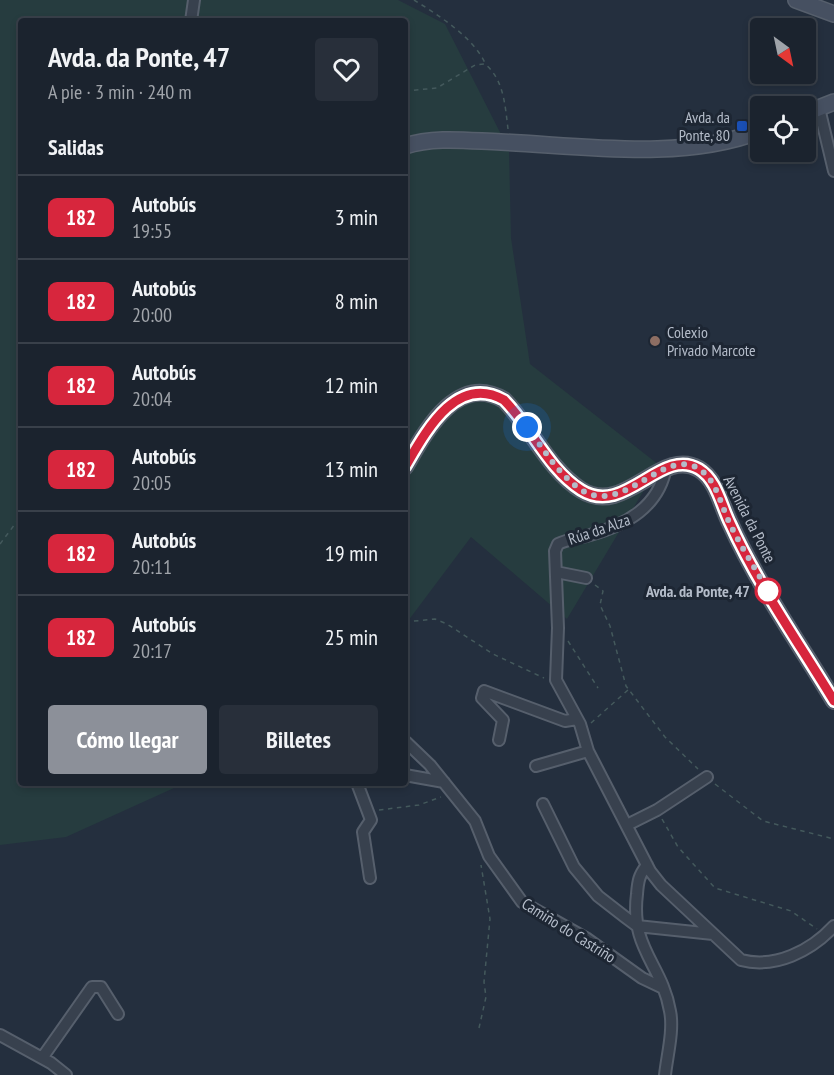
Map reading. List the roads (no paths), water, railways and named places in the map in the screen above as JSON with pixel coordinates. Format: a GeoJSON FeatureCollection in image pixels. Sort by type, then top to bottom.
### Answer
{"type":"FeatureCollection","features":[{"type":"Feature","properties":{"kind":"street"},"geometry":{"type":"LineString","coordinates":[[191,18],[194,0]]}},
{"type":"Feature","properties":{"kind":"street"},"geometry":{"type":"LineString","coordinates":[[796,0],[834,14]]}},
{"type":"Feature","properties":{"kind":"street"},"geometry":{"type":"LineString","coordinates":[[816,109],[834,102]]}},
{"type":"Feature","properties":{"kind":"street"},"geometry":{"type":"LineString","coordinates":[[816,122],[834,171]]}},
{"type":"Feature","properties":{"kind":"street"},"geometry":{"type":"LineString","coordinates":[[408,146],[449,140],[652,148],[705,147],[750,134]]}},
{"type":"Feature","properties":{"kind":"street","name":"Avenida da Ponte"},"geometry":{"type":"LineString","coordinates":[[408,462],[436,417],[457,400],[480,392],[492,394],[504,400],[565,477],[582,490],[599,498],[628,490],[666,468],[693,466],[708,477],[743,549],[834,701]]}},
{"type":"Feature","properties":{"kind":"street","name":"Rúa da Alza"},"geometry":{"type":"LineString","coordinates":[[578,719],[556,680],[558,633],[555,551],[558,544],[615,527],[638,515],[652,500],[664,480],[666,468]]}},
{"type":"Feature","properties":{"kind":"street"},"geometry":{"type":"LineString","coordinates":[[556,572],[586,578]]}},
{"type":"Feature","properties":{"kind":"street"},"geometry":{"type":"LineString","coordinates":[[499,740],[503,720],[482,698],[484,691],[565,721],[578,719],[588,751],[647,865],[661,885],[741,960],[757,964],[777,962],[825,935],[834,926]]}},
{"type":"Feature","properties":{"kind":"street","name":"Camiño do Castriño"},"geometry":{"type":"LineString","coordinates":[[408,744],[453,792],[475,822],[489,856],[522,902],[586,938],[642,978],[663,988]]}},
{"type":"Feature","properties":{"kind":"street"},"geometry":{"type":"LineString","coordinates":[[536,766],[588,751]]}},
{"type":"Feature","properties":{"kind":"street"},"geometry":{"type":"LineString","coordinates":[[408,776],[444,782]]}},
{"type":"Feature","properties":{"kind":"street"},"geometry":{"type":"LineString","coordinates":[[627,825],[657,810],[707,777]]}},
{"type":"Feature","properties":{"kind":"street"},"geometry":{"type":"LineString","coordinates":[[358,786],[371,820],[363,832],[370,878]]}},
{"type":"Feature","properties":{"kind":"street"},"geometry":{"type":"LineString","coordinates":[[543,804],[574,867],[598,896],[637,926],[713,934]]}},
{"type":"Feature","properties":{"kind":"street"},"geometry":{"type":"LineString","coordinates":[[647,865],[639,875],[635,905],[637,926],[644,952],[658,973],[671,1012],[665,1075]]}},
{"type":"Feature","properties":{"kind":"street"},"geometry":{"type":"LineString","coordinates":[[42,1058],[92,987],[101,987],[118,1014]]}},
{"type":"Feature","properties":{"kind":"street"},"geometry":{"type":"LineString","coordinates":[[0,1035],[42,1058],[60,1074]]}},
{"type":"Feature","properties":{"kind":"place","name":"Avda. da Ponte, 80"},"geometry":{"type":"Point","coordinates":[742,126]}},
{"type":"Feature","properties":{"kind":"place","name":"Colexio Privado Marcote"},"geometry":{"type":"Point","coordinates":[655,341]}},
{"type":"Feature","properties":{"kind":"place","name":"Avda. da Ponte, 47"},"geometry":{"type":"Point","coordinates":[768,591]}}]}
